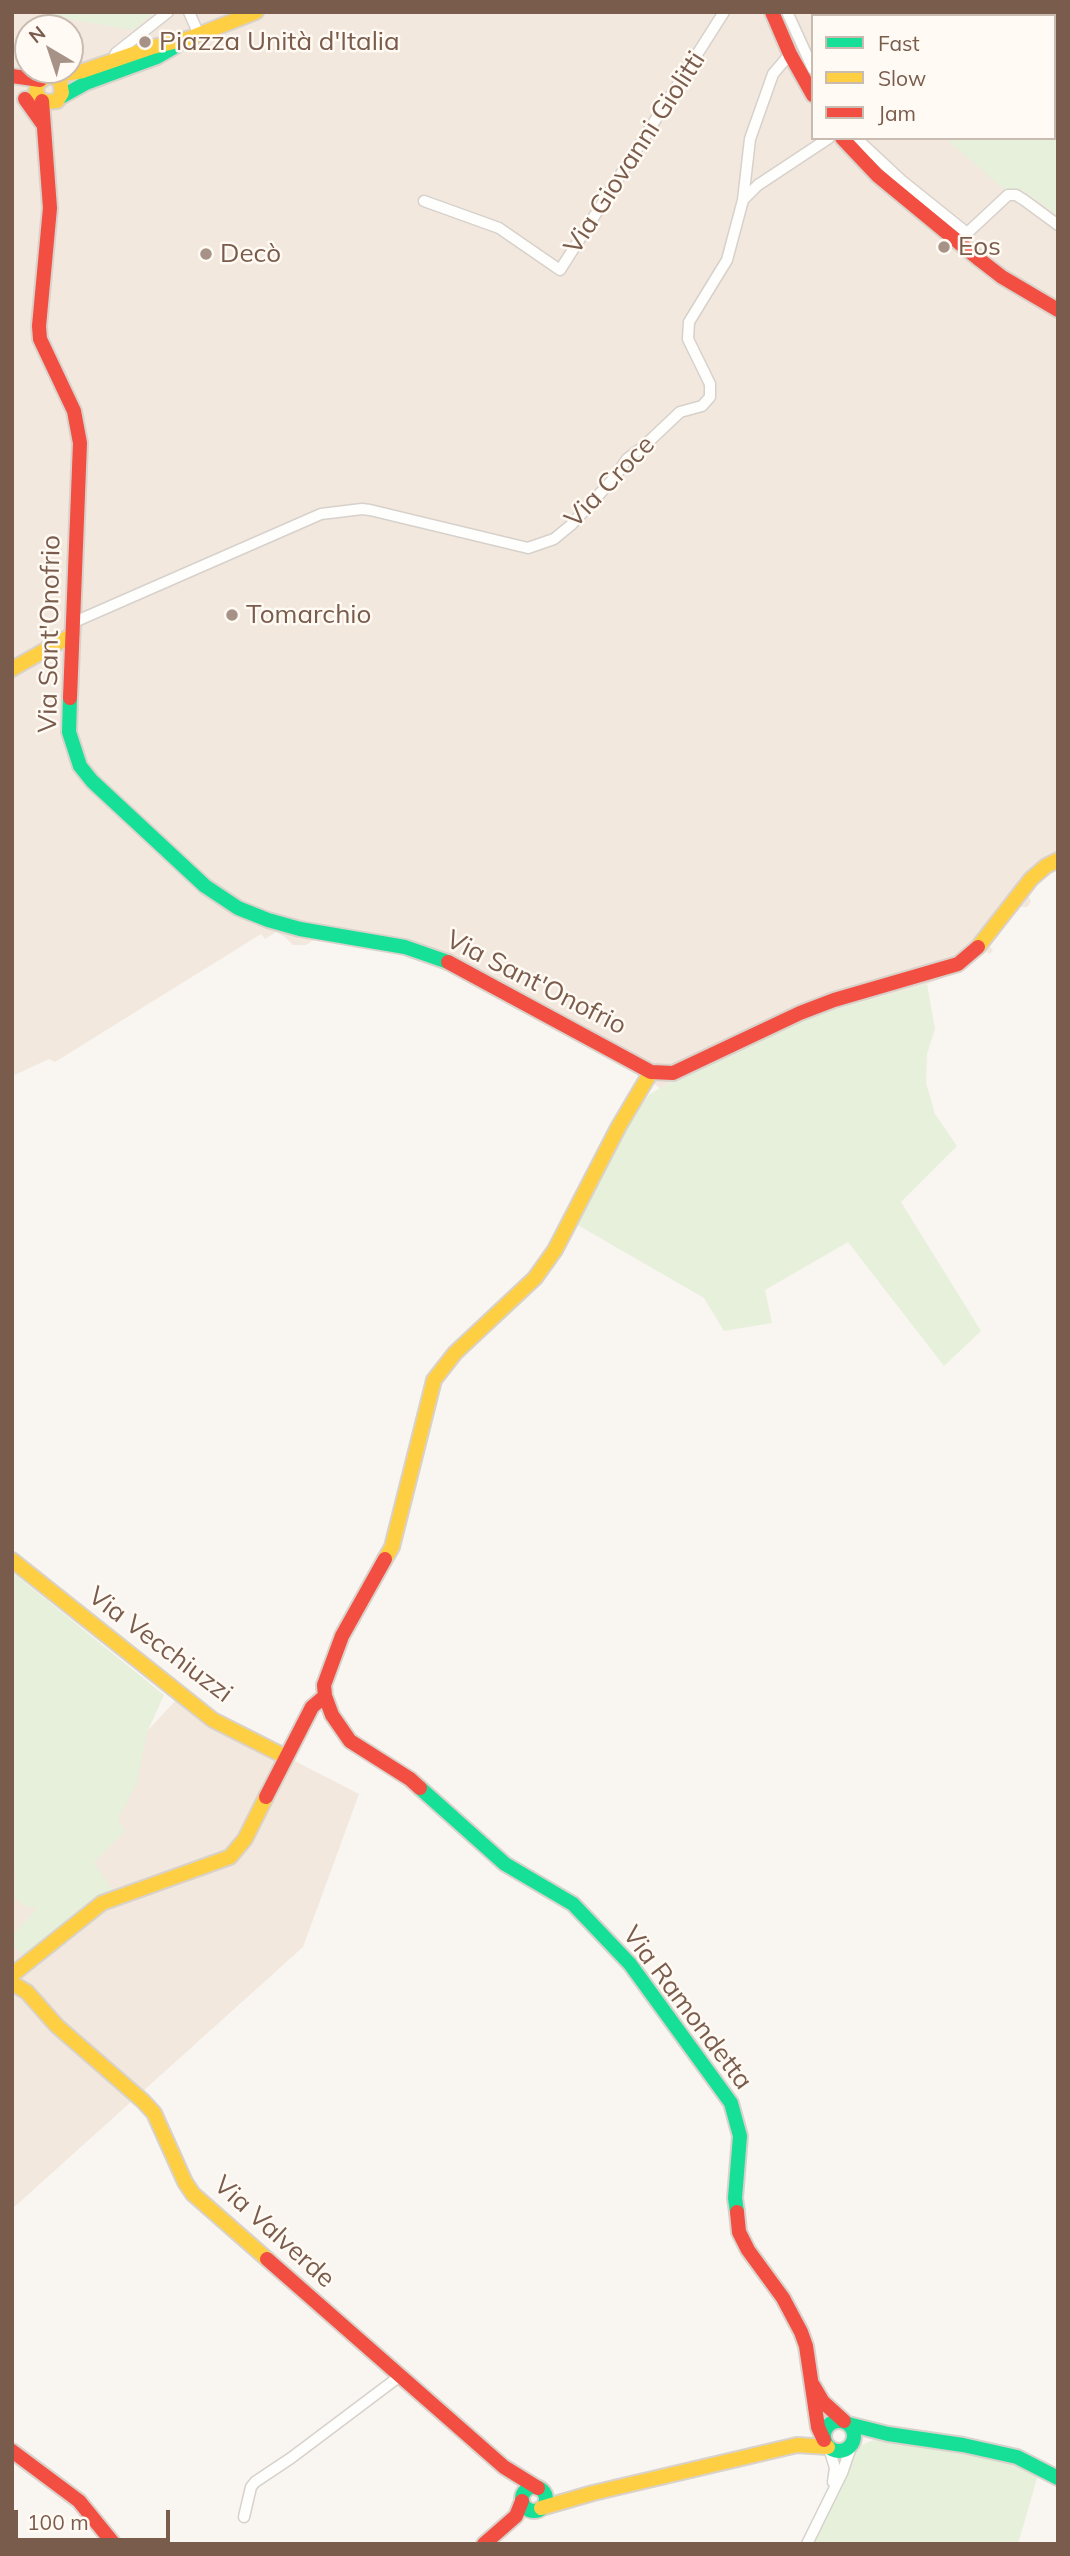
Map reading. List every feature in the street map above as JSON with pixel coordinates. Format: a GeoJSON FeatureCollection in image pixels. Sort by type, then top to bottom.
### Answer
{"type":"FeatureCollection","features":[{"type":"Feature","properties":{"kind":"street"},"geometry":{"type":"LineString","coordinates":[[112,62],[116,53],[168,12]]}},
{"type":"Feature","properties":{"kind":"street"},"geometry":{"type":"LineString","coordinates":[[189,12],[195,36]]}},
{"type":"Feature","properties":{"kind":"street"},"geometry":{"type":"LineString","coordinates":[[84,69],[195,36],[256,12]]}},
{"type":"Feature","properties":{"kind":"street","name":"Via Giovanni Giolitti"},"geometry":{"type":"LineString","coordinates":[[424,201],[499,228],[560,270],[724,12]]}},
{"type":"Feature","properties":{"kind":"street"},"geometry":{"type":"LineString","coordinates":[[782,15],[790,54],[811,91]]}},
{"type":"Feature","properties":{"kind":"street"},"geometry":{"type":"LineString","coordinates":[[782,15],[811,66]]}},
{"type":"Feature","properties":{"kind":"street"},"geometry":{"type":"LineString","coordinates":[[39,98],[157,57],[195,36]]}},
{"type":"Feature","properties":{"kind":"street","name":"Via Croce"},"geometry":{"type":"LineString","coordinates":[[72,629],[321,514],[370,510],[528,548],[554,539],[577,519],[615,477],[627,459],[680,412],[702,406],[710,397],[710,384],[688,339],[689,321],[727,260],[743,200],[750,139],[773,74],[790,54]]}},
{"type":"Feature","properties":{"kind":"street"},"geometry":{"type":"LineString","coordinates":[[39,98],[62,85],[60,84]]}},
{"type":"Feature","properties":{"kind":"street"},"geometry":{"type":"LineString","coordinates":[[39,98],[46,143]]}},
{"type":"Feature","properties":{"kind":"street","name":"Via Sant'Onofrio"},"geometry":{"type":"LineString","coordinates":[[39,98],[46,143],[50,208],[40,339],[74,411],[80,443],[69,732],[80,766],[92,782],[205,886],[238,908],[300,929],[405,947],[442,959],[651,1072]]}},
{"type":"Feature","properties":{"kind":"street"},"geometry":{"type":"LineString","coordinates":[[743,200],[758,186],[826,140]]}},
{"type":"Feature","properties":{"kind":"street"},"geometry":{"type":"LineString","coordinates":[[844,140],[877,175],[963,237]]}},
{"type":"Feature","properties":{"kind":"street"},"geometry":{"type":"LineString","coordinates":[[858,140],[1002,277],[1058,310]]}},
{"type":"Feature","properties":{"kind":"street"},"geometry":{"type":"LineString","coordinates":[[963,237],[1008,195],[1024,200],[1058,225]]}},
{"type":"Feature","properties":{"kind":"street"},"geometry":{"type":"LineString","coordinates":[[12,669],[72,629]]}},
{"type":"Feature","properties":{"kind":"street"},"geometry":{"type":"LineString","coordinates":[[12,1975],[102,1903],[218,1863],[230,1857],[245,1839],[312,1707],[325,1696],[324,1685],[342,1636],[392,1547],[434,1380],[454,1353],[535,1278],[555,1251],[619,1126],[651,1072],[673,1073],[800,1013],[834,1000],[958,964],[979,946],[1031,879],[1058,860]]}},
{"type":"Feature","properties":{"kind":"street","name":"Via Vecchiuzzi"},"geometry":{"type":"LineString","coordinates":[[12,1560],[213,1720],[286,1757]]}},
{"type":"Feature","properties":{"kind":"street","name":"Via Ramondetta"},"geometry":{"type":"LineString","coordinates":[[325,1696],[332,1715],[350,1741],[410,1779],[505,1864],[573,1904],[630,1964],[718,2084],[731,2104],[740,2136],[735,2198],[739,2232],[748,2250],[783,2298],[801,2332],[806,2346],[809,2378],[832,2434],[854,2433],[851,2446]]}},
{"type":"Feature","properties":{"kind":"street","name":"Via Valverde"},"geometry":{"type":"LineString","coordinates":[[12,1983],[27,1992],[57,2026],[143,2101],[160,2124],[185,2182],[193,2194],[503,2467]]}},
{"type":"Feature","properties":{"kind":"street"},"geometry":{"type":"LineString","coordinates":[[244,2517],[251,2487],[255,2482],[400,2376]]}},
{"type":"Feature","properties":{"kind":"street"},"geometry":{"type":"LineString","coordinates":[[809,2378],[823,2402],[838,2452],[872,2435],[888,2434]]}},
{"type":"Feature","properties":{"kind":"street"},"geometry":{"type":"LineString","coordinates":[[830,2496],[835,2468],[832,2434]]}},
{"type":"Feature","properties":{"kind":"street"},"geometry":{"type":"LineString","coordinates":[[503,2467],[531,2511],[832,2434],[888,2434],[963,2445],[1017,2456],[1058,2478]]}},
{"type":"Feature","properties":{"kind":"street"},"geometry":{"type":"LineString","coordinates":[[807,2544],[842,2473],[851,2446]]}},
{"type":"Feature","properties":{"kind":"street"},"geometry":{"type":"LineString","coordinates":[[12,2451],[79,2501],[114,2544]]}},
{"type":"Feature","properties":{"kind":"street"},"geometry":{"type":"LineString","coordinates":[[488,2541],[541,2509],[546,2497],[540,2489],[503,2467]]}},
{"type":"Feature","properties":{"kind":"street"},"geometry":{"type":"LineString","coordinates":[[488,2541],[516,2516],[528,2489],[559,2494],[593,2493]]}},
{"type":"Feature","properties":{"kind":"shaded area"},"geometry":{"type":"Polygon","coordinates":[[[12,12],[1058,12],[1058,869],[1035,884],[1028,894],[1031,902],[1027,907],[1018,907],[989,946],[993,950],[990,954],[985,951],[958,972],[927,984],[800,1019],[660,1088],[621,1061],[437,962],[318,937],[306,945],[293,945],[276,932],[265,939],[261,934],[55,1062],[49,1059],[12,1076],[12,12]]]}},
{"type":"Feature","properties":{"kind":"shaded area"},"geometry":{"type":"Polygon","coordinates":[[[176,1700],[359,1794],[303,1947],[12,2209],[12,1843],[36,1851],[176,1700]]]}},
{"type":"Feature","properties":{"kind":"green space"},"geometry":{"type":"Polygon","coordinates":[[[155,12],[133,30],[84,22],[84,14],[49,14],[155,12]]]}},
{"type":"Feature","properties":{"kind":"green space"},"geometry":{"type":"Polygon","coordinates":[[[1058,12],[1058,215],[1019,188],[1005,190],[947,140],[1056,140],[1056,14],[914,14],[1058,12]]]}},
{"type":"Feature","properties":{"kind":"green space"},"geometry":{"type":"Polygon","coordinates":[[[927,984],[935,1029],[927,1054],[926,1083],[935,1114],[957,1146],[901,1202],[981,1331],[944,1366],[848,1242],[765,1290],[772,1323],[724,1331],[704,1298],[576,1224],[629,1120],[649,1095],[800,1019],[927,984]]]}},
{"type":"Feature","properties":{"kind":"green space"},"geometry":{"type":"Polygon","coordinates":[[[12,1572],[164,1695],[148,1730],[136,1785],[118,1819],[125,1831],[94,1863],[113,1891],[24,1957],[12,1944],[12,1936],[36,1909],[32,1905],[28,1909],[12,1895],[12,1879],[17,1876],[12,1869],[12,1572]]]}},
{"type":"Feature","properties":{"kind":"green space"},"geometry":{"type":"Polygon","coordinates":[[[873,2440],[1003,2460],[1038,2475],[1018,2544],[812,2544],[854,2455],[862,2445],[873,2440]]]}},
{"type":"Feature","properties":{"kind":"traffic: fast"},"geometry":{"type":"LineString","coordinates":[[61,97],[86,83],[157,57],[176,46]]}},
{"type":"Feature","properties":{"kind":"traffic: fast"},"geometry":{"type":"LineString","coordinates":[[70,698],[69,732],[80,766],[92,781],[205,886],[238,908],[268,920],[300,929],[405,947],[448,962]]}},
{"type":"Feature","properties":{"kind":"traffic: fast"},"geometry":{"type":"LineString","coordinates":[[420,1788],[505,1864],[573,1904],[630,1964],[731,2103],[740,2136],[735,2198],[737,2212]]}},
{"type":"Feature","properties":{"kind":"traffic: fast"},"geometry":{"type":"LineString","coordinates":[[839,2421],[850,2425],[854,2436],[850,2447],[839,2451],[828,2447],[824,2436],[828,2425],[839,2421]]}},
{"type":"Feature","properties":{"kind":"traffic: fast"},"geometry":{"type":"LineString","coordinates":[[848,2424],[888,2434],[963,2445],[1017,2457],[1058,2478]]}},
{"type":"Feature","properties":{"kind":"traffic: fast"},"geometry":{"type":"LineString","coordinates":[[534,2487],[542,2491],[546,2499],[542,2507],[534,2511],[526,2507],[522,2499],[526,2491],[534,2487]]}},
{"type":"Feature","properties":{"kind":"traffic: slow"},"geometry":{"type":"LineString","coordinates":[[84,71],[153,47],[190,38],[256,12]]}},
{"type":"Feature","properties":{"kind":"traffic: slow"},"geometry":{"type":"LineString","coordinates":[[38,84],[36,91],[39,98],[46,102],[57,101],[62,93],[60,84]]}},
{"type":"Feature","properties":{"kind":"traffic: slow"},"geometry":{"type":"LineString","coordinates":[[12,669],[72,635]]}},
{"type":"Feature","properties":{"kind":"traffic: slow"},"geometry":{"type":"LineString","coordinates":[[978,947],[1031,879],[1058,860]]}},
{"type":"Feature","properties":{"kind":"traffic: slow"},"geometry":{"type":"LineString","coordinates":[[385,1559],[392,1547],[434,1380],[455,1353],[535,1278],[555,1250],[619,1126],[651,1072]]}},
{"type":"Feature","properties":{"kind":"traffic: slow"},"geometry":{"type":"LineString","coordinates":[[12,1560],[213,1720],[286,1757]]}},
{"type":"Feature","properties":{"kind":"traffic: slow"},"geometry":{"type":"LineString","coordinates":[[12,1975],[102,1903],[230,1857],[245,1839],[266,1797]]}},
{"type":"Feature","properties":{"kind":"traffic: slow"},"geometry":{"type":"LineString","coordinates":[[12,1983],[27,1992],[57,2026],[143,2101],[154,2113],[193,2194],[267,2259]]}},
{"type":"Feature","properties":{"kind":"traffic: slow"},"geometry":{"type":"LineString","coordinates":[[541,2508],[593,2493],[797,2445],[828,2447]]}},
{"type":"Feature","properties":{"kind":"traffic: jam"},"geometry":{"type":"LineString","coordinates":[[772,12],[790,54],[811,91]]}},
{"type":"Feature","properties":{"kind":"traffic: jam"},"geometry":{"type":"LineString","coordinates":[[25,99],[42,123]]}},
{"type":"Feature","properties":{"kind":"traffic: jam"},"geometry":{"type":"LineString","coordinates":[[42,101],[50,208],[40,339],[74,411],[80,443],[70,698]]}},
{"type":"Feature","properties":{"kind":"traffic: jam"},"geometry":{"type":"LineString","coordinates":[[844,140],[877,175],[980,260],[1002,277],[1058,310]]}},
{"type":"Feature","properties":{"kind":"traffic: jam"},"geometry":{"type":"LineString","coordinates":[[448,962],[651,1072],[673,1073],[800,1013],[834,1000],[958,964],[978,947]]}},
{"type":"Feature","properties":{"kind":"traffic: jam"},"geometry":{"type":"LineString","coordinates":[[385,1559],[342,1636],[324,1685],[325,1696],[332,1715],[350,1741],[420,1788]]}},
{"type":"Feature","properties":{"kind":"traffic: jam"},"geometry":{"type":"LineString","coordinates":[[266,1797],[312,1707],[325,1696]]}},
{"type":"Feature","properties":{"kind":"traffic: jam"},"geometry":{"type":"LineString","coordinates":[[737,2212],[739,2232],[748,2250],[783,2298],[801,2332],[806,2346],[818,2427],[824,2440]]}},
{"type":"Feature","properties":{"kind":"traffic: jam"},"geometry":{"type":"LineString","coordinates":[[267,2259],[504,2467],[538,2488]]}},
{"type":"Feature","properties":{"kind":"traffic: jam"},"geometry":{"type":"LineString","coordinates":[[813,2385],[823,2402],[844,2421]]}},
{"type":"Feature","properties":{"kind":"traffic: jam"},"geometry":{"type":"LineString","coordinates":[[12,2451],[79,2501],[114,2544]]}},
{"type":"Feature","properties":{"kind":"traffic: jam"},"geometry":{"type":"LineString","coordinates":[[484,2544],[516,2516],[522,2501]]}},
{"type":"Feature","properties":{"kind":"place","name":"Piazza Unità d'Italia"},"geometry":{"type":"Point","coordinates":[145,42]}},
{"type":"Feature","properties":{"kind":"place","name":"Eos"},"geometry":{"type":"Point","coordinates":[944,247]}},
{"type":"Feature","properties":{"kind":"place","name":"Decò"},"geometry":{"type":"Point","coordinates":[206,254]}},
{"type":"Feature","properties":{"kind":"place","name":"Tomarchio"},"geometry":{"type":"Point","coordinates":[232,615]}}]}
